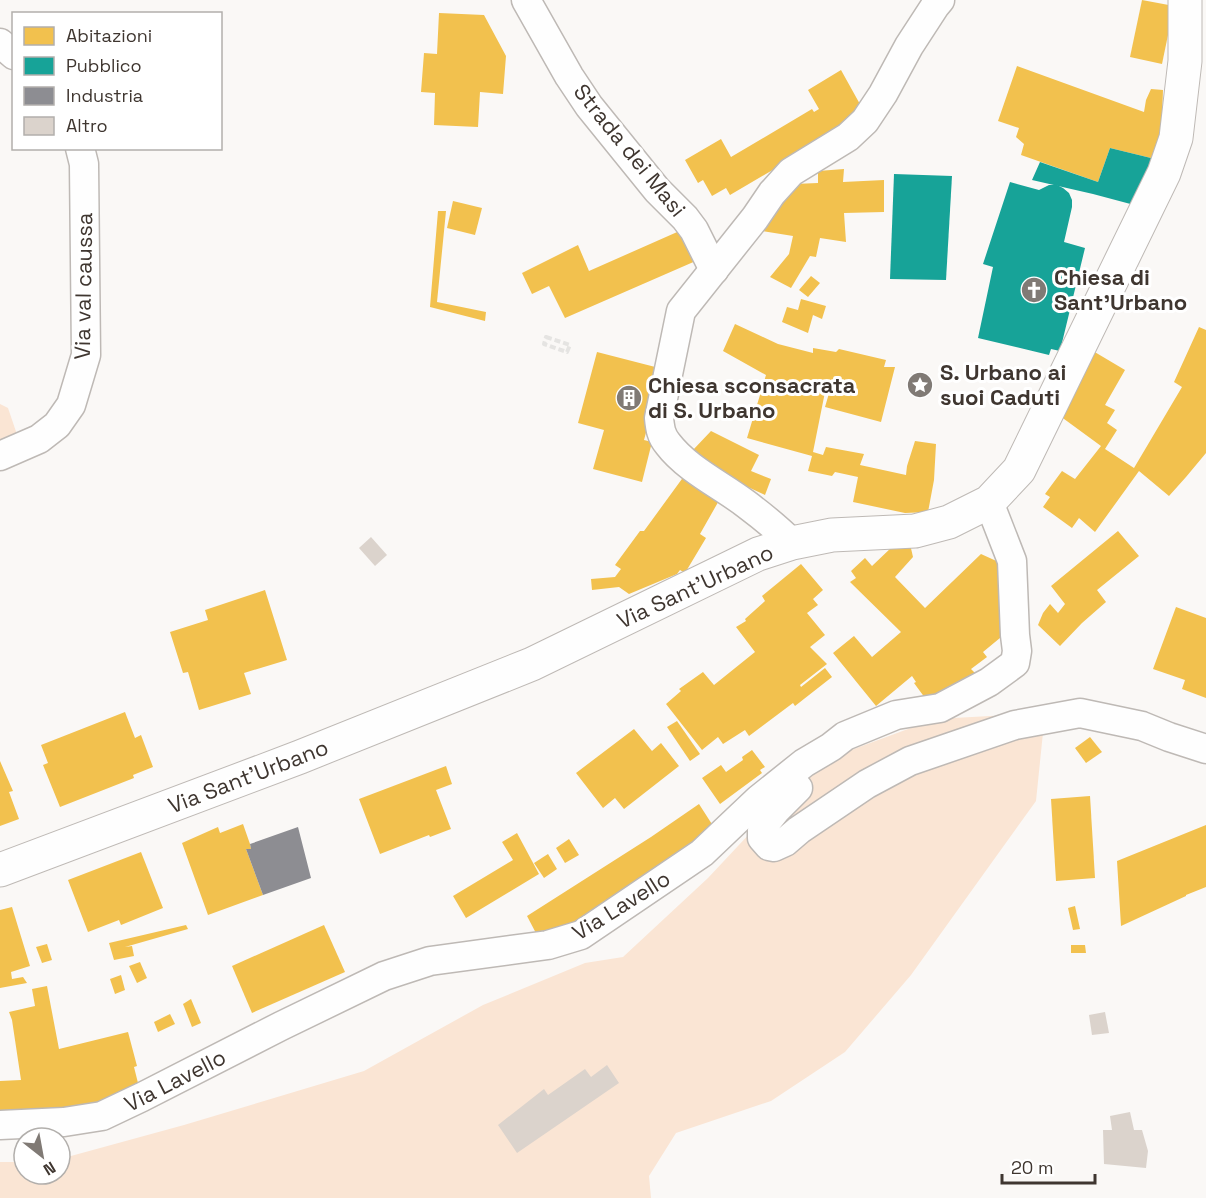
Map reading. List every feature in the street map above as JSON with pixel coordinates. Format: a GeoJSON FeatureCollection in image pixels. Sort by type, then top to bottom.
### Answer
{"type":"FeatureCollection","features":[{"type":"Feature","properties":{"kind":"street","name":"Strada dei Masi"},"geometry":{"type":"LineString","coordinates":[[526,0],[569,76],[589,106],[657,190],[690,224],[714,270]]}},
{"type":"Feature","properties":{"kind":"street"},"geometry":{"type":"LineString","coordinates":[[792,543],[746,504],[685,461],[667,444],[660,430],[659,418],[681,311],[755,218],[772,193],[791,172],[848,137],[865,121],[883,94],[909,46],[940,0]]}},
{"type":"Feature","properties":{"kind":"street","name":"Via Sant'Urbano"},"geometry":{"type":"LineString","coordinates":[[0,870],[300,757],[532,664],[758,554],[792,543],[832,535],[915,531],[949,522],[988,502],[1019,470],[1164,173],[1176,138],[1185,61],[1185,0]]}},
{"type":"Feature","properties":{"kind":"street"},"geometry":{"type":"LineString","coordinates":[[0,43],[12,53]]}},
{"type":"Feature","properties":{"kind":"street","name":"Via val caussa"},"geometry":{"type":"LineString","coordinates":[[0,456],[39,439],[57,425],[71,405],[86,354],[84,164],[80,150]]}},
{"type":"Feature","properties":{"kind":"street","name":"Via Lavello"},"geometry":{"type":"LineString","coordinates":[[0,1125],[64,1122],[102,1116],[384,976],[430,961],[548,945],[581,935],[702,853],[759,799],[804,763],[845,736],[896,715],[940,708],[989,682],[1015,663],[1017,651],[1012,561],[988,502]]}},
{"type":"Feature","properties":{"kind":"street"},"geometry":{"type":"LineString","coordinates":[[831,747],[805,782],[765,822],[761,834],[769,846],[777,846],[785,842],[867,784],[910,761],[1015,725],[1080,713],[1142,726],[1206,749]]}},
{"type":"Feature","properties":{"kind":"path"},"geometry":{"type":"LineString","coordinates":[[546,337],[570,345],[567,352],[544,344],[546,337]]}},
{"type":"Feature","properties":{"kind":"shaded area"},"geometry":{"type":"Polygon","coordinates":[[[0,404],[8,408],[24,455],[0,466],[0,404]]]}},
{"type":"Feature","properties":{"kind":"shaded area"},"geometry":{"type":"Polygon","coordinates":[[[1045,713],[1036,801],[911,975],[845,1052],[771,1101],[676,1133],[649,1176],[651,1198],[0,1198],[0,1162],[12,1162],[12,1186],[72,1186],[72,1156],[364,1071],[483,1005],[585,963],[623,957],[708,878],[816,763],[935,719],[1045,713]]]}},
{"type":"Feature","properties":{"kind":"building: Abitazioni"},"geometry":{"type":"Polygon","coordinates":[[[1142,0],[1174,6],[1162,64],[1130,57],[1142,0]]]}},
{"type":"Feature","properties":{"kind":"building: Abitazioni"},"geometry":{"type":"Polygon","coordinates":[[[439,13],[484,15],[506,56],[503,94],[480,92],[478,127],[434,125],[435,93],[421,92],[424,53],[437,54],[439,13]]]}},
{"type":"Feature","properties":{"kind":"building: Abitazioni"},"geometry":{"type":"Polygon","coordinates":[[[1017,66],[1144,112],[1151,89],[1163,90],[1162,119],[1155,159],[1110,148],[1098,182],[1021,155],[1024,144],[1016,137],[1019,128],[998,121],[1017,66]]]}},
{"type":"Feature","properties":{"kind":"building: Abitazioni"},"geometry":{"type":"Polygon","coordinates":[[[841,70],[861,106],[828,135],[829,137],[730,195],[726,188],[712,196],[703,180],[698,183],[685,160],[721,139],[731,157],[812,109],[814,112],[819,109],[808,90],[841,70]]]}},
{"type":"Feature","properties":{"kind":"building: Abitazioni"},"geometry":{"type":"Polygon","coordinates":[[[844,169],[843,182],[884,180],[884,212],[844,213],[846,242],[820,238],[816,257],[810,256],[791,288],[770,277],[789,254],[793,236],[762,231],[794,184],[818,183],[818,171],[844,169]]]}},
{"type":"Feature","properties":{"kind":"building: Abitazioni"},"geometry":{"type":"Polygon","coordinates":[[[453,201],[482,208],[475,235],[447,228],[453,201]]]}},
{"type":"Feature","properties":{"kind":"building: Abitazioni"},"geometry":{"type":"Polygon","coordinates":[[[438,211],[446,211],[437,302],[486,312],[485,321],[430,307],[438,211]]]}},
{"type":"Feature","properties":{"kind":"building: Abitazioni"},"geometry":{"type":"Polygon","coordinates":[[[684,229],[698,260],[565,318],[549,286],[532,294],[522,273],[578,245],[589,271],[684,229]]]}},
{"type":"Feature","properties":{"kind":"building: Abitazioni"},"geometry":{"type":"Polygon","coordinates":[[[811,276],[820,283],[808,297],[799,290],[811,276]]]}},
{"type":"Feature","properties":{"kind":"building: Abitazioni"},"geometry":{"type":"Polygon","coordinates":[[[801,299],[826,306],[822,319],[813,315],[808,333],[782,322],[787,307],[798,310],[801,299]]]}},
{"type":"Feature","properties":{"kind":"building: Abitazioni"},"geometry":{"type":"Polygon","coordinates":[[[735,324],[778,344],[813,353],[813,348],[836,352],[839,349],[886,360],[884,367],[895,367],[881,422],[825,407],[832,383],[827,382],[813,452],[823,455],[826,447],[864,454],[860,465],[906,475],[915,441],[936,444],[934,480],[928,512],[905,513],[853,502],[858,477],[835,472],[832,476],[808,471],[812,456],[747,438],[766,375],[723,351],[735,324]]]}},
{"type":"Feature","properties":{"kind":"building: Abitazioni"},"geometry":{"type":"Polygon","coordinates":[[[1199,327],[1206,330],[1206,453],[1186,477],[1169,496],[1139,471],[1095,532],[1079,518],[1072,528],[1043,507],[1050,497],[1045,494],[1062,471],[1075,479],[1101,446],[1060,416],[1093,351],[1125,370],[1105,405],[1115,410],[1107,423],[1117,430],[1105,449],[1134,468],[1182,387],[1174,382],[1199,327]]]}},
{"type":"Feature","properties":{"kind":"building: Abitazioni"},"geometry":{"type":"Polygon","coordinates":[[[597,352],[663,369],[644,440],[652,442],[642,482],[593,469],[604,430],[578,423],[597,352]]]}},
{"type":"Feature","properties":{"kind":"building: Abitazioni"},"geometry":{"type":"Polygon","coordinates":[[[711,431],[759,455],[751,471],[771,479],[765,495],[737,482],[693,450],[711,431]]]}},
{"type":"Feature","properties":{"kind":"building: Abitazioni"},"geometry":{"type":"Polygon","coordinates":[[[687,472],[721,497],[700,534],[706,538],[685,573],[680,570],[677,574],[629,594],[619,587],[592,590],[591,579],[615,577],[621,569],[615,565],[640,531],[644,531],[687,472]]]}},
{"type":"Feature","properties":{"kind":"building: Abitazioni"},"geometry":{"type":"Polygon","coordinates":[[[1118,531],[1139,556],[1097,590],[1106,602],[1060,646],[1038,625],[1050,604],[1058,613],[1065,604],[1051,586],[1118,531]]]}},
{"type":"Feature","properties":{"kind":"building: Abitazioni"},"geometry":{"type":"Polygon","coordinates":[[[910,544],[913,557],[895,577],[925,608],[981,554],[1003,564],[1006,633],[983,652],[987,657],[971,669],[975,673],[928,702],[914,683],[916,682],[912,676],[876,706],[833,653],[854,636],[872,657],[901,632],[850,582],[856,578],[851,571],[865,558],[872,566],[892,547],[910,544]]]}},
{"type":"Feature","properties":{"kind":"building: Abitazioni"},"geometry":{"type":"Polygon","coordinates":[[[801,564],[823,590],[813,599],[818,605],[807,613],[825,635],[810,647],[827,664],[800,685],[801,687],[825,668],[832,677],[795,706],[793,703],[749,736],[745,730],[723,744],[718,737],[702,750],[666,704],[681,691],[679,689],[703,672],[714,685],[755,652],[736,627],[746,621],[745,619],[765,601],[762,596],[801,564]]]}},
{"type":"Feature","properties":{"kind":"building: Abitazioni"},"geometry":{"type":"Polygon","coordinates":[[[265,590],[287,660],[244,673],[251,694],[199,710],[188,672],[183,673],[170,632],[208,620],[205,610],[265,590]]]}},
{"type":"Feature","properties":{"kind":"building: Abitazioni"},"geometry":{"type":"Polygon","coordinates":[[[1176,607],[1206,618],[1206,698],[1182,689],[1185,680],[1153,669],[1176,607]]]}},
{"type":"Feature","properties":{"kind":"building: Abitazioni"},"geometry":{"type":"Polygon","coordinates":[[[125,712],[135,738],[141,735],[153,767],[133,775],[134,778],[60,807],[43,765],[48,763],[41,745],[125,712]]]}},
{"type":"Feature","properties":{"kind":"building: Abitazioni"},"geometry":{"type":"Polygon","coordinates":[[[677,721],[700,754],[690,761],[667,727],[677,721]]]}},
{"type":"Feature","properties":{"kind":"building: Abitazioni"},"geometry":{"type":"Polygon","coordinates":[[[634,729],[652,751],[661,743],[679,766],[624,809],[615,798],[603,808],[576,773],[634,729]]]}},
{"type":"Feature","properties":{"kind":"building: Abitazioni"},"geometry":{"type":"Polygon","coordinates":[[[1090,737],[1102,752],[1086,763],[1075,748],[1090,737]]]}},
{"type":"Feature","properties":{"kind":"building: Abitazioni"},"geometry":{"type":"Polygon","coordinates":[[[752,750],[765,767],[760,770],[762,773],[720,804],[702,778],[721,765],[726,772],[743,760],[742,757],[752,750]]]}},
{"type":"Feature","properties":{"kind":"building: Abitazioni"},"geometry":{"type":"Polygon","coordinates":[[[0,761],[13,791],[9,792],[19,819],[0,826],[0,761]]]}},
{"type":"Feature","properties":{"kind":"building: Abitazioni"},"geometry":{"type":"Polygon","coordinates":[[[446,766],[452,784],[436,790],[451,829],[380,854],[359,799],[446,766]]]}},
{"type":"Feature","properties":{"kind":"building: Abitazioni"},"geometry":{"type":"Polygon","coordinates":[[[1090,796],[1095,878],[1056,881],[1051,799],[1090,796]]]}},
{"type":"Feature","properties":{"kind":"building: Abitazioni"},"geometry":{"type":"Polygon","coordinates":[[[699,804],[717,832],[570,929],[538,937],[527,916],[699,804]]]}},
{"type":"Feature","properties":{"kind":"building: Abitazioni"},"geometry":{"type":"Polygon","coordinates":[[[243,824],[251,849],[246,849],[263,895],[208,915],[182,843],[218,827],[220,833],[243,824]]]}},
{"type":"Feature","properties":{"kind":"building: Abitazioni"},"geometry":{"type":"Polygon","coordinates":[[[1206,825],[1206,887],[1121,926],[1117,861],[1206,825]]]}},
{"type":"Feature","properties":{"kind":"building: Abitazioni"},"geometry":{"type":"Polygon","coordinates":[[[517,833],[539,874],[466,918],[453,896],[513,860],[502,842],[517,833]]]}},
{"type":"Feature","properties":{"kind":"building: Abitazioni"},"geometry":{"type":"Polygon","coordinates":[[[569,839],[579,855],[565,863],[556,848],[569,839]]]}},
{"type":"Feature","properties":{"kind":"building: Abitazioni"},"geometry":{"type":"Polygon","coordinates":[[[141,852],[163,908],[121,925],[119,920],[88,932],[68,880],[141,852]]]}},
{"type":"Feature","properties":{"kind":"building: Abitazioni"},"geometry":{"type":"Polygon","coordinates":[[[548,854],[557,869],[544,878],[534,863],[548,854]]]}},
{"type":"Feature","properties":{"kind":"building: Abitazioni"},"geometry":{"type":"Polygon","coordinates":[[[1075,906],[1080,929],[1073,930],[1068,908],[1075,906]]]}},
{"type":"Feature","properties":{"kind":"building: Abitazioni"},"geometry":{"type":"Polygon","coordinates":[[[12,907],[30,966],[11,972],[12,979],[23,977],[27,983],[0,988],[0,910],[12,907]]]}},
{"type":"Feature","properties":{"kind":"building: Abitazioni"},"geometry":{"type":"Polygon","coordinates":[[[186,925],[188,929],[125,947],[132,946],[134,956],[114,960],[109,943],[186,925]]]}},
{"type":"Feature","properties":{"kind":"building: Abitazioni"},"geometry":{"type":"Polygon","coordinates":[[[324,925],[345,972],[252,1013],[232,966],[324,925]]]}},
{"type":"Feature","properties":{"kind":"building: Abitazioni"},"geometry":{"type":"Polygon","coordinates":[[[47,944],[52,960],[42,963],[36,947],[47,944]]]}},
{"type":"Feature","properties":{"kind":"building: Abitazioni"},"geometry":{"type":"Polygon","coordinates":[[[1071,945],[1085,945],[1086,953],[1071,953],[1071,945]]]}},
{"type":"Feature","properties":{"kind":"building: Abitazioni"},"geometry":{"type":"Polygon","coordinates":[[[140,962],[147,978],[137,983],[129,966],[140,962]]]}},
{"type":"Feature","properties":{"kind":"building: Abitazioni"},"geometry":{"type":"Polygon","coordinates":[[[121,975],[125,990],[115,994],[110,979],[121,975]]]}},
{"type":"Feature","properties":{"kind":"building: Abitazioni"},"geometry":{"type":"Polygon","coordinates":[[[47,986],[59,1049],[128,1032],[137,1066],[134,1067],[140,1091],[115,1104],[0,1117],[0,1081],[21,1080],[9,1012],[35,1006],[32,989],[47,986]]]}},
{"type":"Feature","properties":{"kind":"building: Abitazioni"},"geometry":{"type":"Polygon","coordinates":[[[191,999],[201,1023],[192,1027],[183,1004],[191,999]]]}},
{"type":"Feature","properties":{"kind":"building: Abitazioni"},"geometry":{"type":"Polygon","coordinates":[[[170,1014],[175,1024],[158,1032],[154,1022],[170,1014]]]}},
{"type":"Feature","properties":{"kind":"building: Pubblico"},"geometry":{"type":"Polygon","coordinates":[[[1110,148],[1155,159],[1138,206],[1032,180],[1040,162],[1098,182],[1110,148]]]}},
{"type":"Feature","properties":{"kind":"building: Pubblico"},"geometry":{"type":"Polygon","coordinates":[[[894,174],[952,176],[946,280],[890,279],[894,174]]]}},
{"type":"Feature","properties":{"kind":"building: Pubblico","name":"Chiesa di Sant'Urbano"},"geometry":{"type":"Polygon","coordinates":[[[1010,182],[1039,190],[1049,185],[1057,185],[1069,193],[1072,207],[1064,242],[1085,248],[1060,351],[1051,349],[1049,355],[978,338],[993,267],[983,264],[1010,182]]]}},
{"type":"Feature","properties":{"kind":"building: Industria"},"geometry":{"type":"Polygon","coordinates":[[[298,827],[311,878],[263,895],[246,849],[251,849],[250,844],[298,827]]]}},
{"type":"Feature","properties":{"kind":"building: Altro"},"geometry":{"type":"Polygon","coordinates":[[[371,537],[387,555],[375,566],[359,548],[371,537]]]}},
{"type":"Feature","properties":{"kind":"building: Altro"},"geometry":{"type":"Polygon","coordinates":[[[1105,1012],[1109,1033],[1092,1035],[1089,1015],[1105,1012]]]}},
{"type":"Feature","properties":{"kind":"building: Altro"},"geometry":{"type":"Polygon","coordinates":[[[607,1065],[619,1083],[517,1153],[498,1125],[544,1089],[548,1095],[585,1069],[591,1077],[607,1065]]]}},
{"type":"Feature","properties":{"kind":"building: Altro"},"geometry":{"type":"Polygon","coordinates":[[[1130,1112],[1134,1130],[1142,1130],[1148,1151],[1146,1168],[1104,1164],[1103,1130],[1112,1130],[1110,1116],[1130,1112]]]}},
{"type":"Feature","properties":{"kind":"place","name":"Chiesa di Sant'Urbano"},"geometry":{"type":"Point","coordinates":[1034,290]}},
{"type":"Feature","properties":{"kind":"place","name":"S. Urbano ai suoi Caduti"},"geometry":{"type":"Point","coordinates":[920,385]}},
{"type":"Feature","properties":{"kind":"place","name":"Chiesa sconsacrata di S. Urbano"},"geometry":{"type":"Point","coordinates":[629,398]}}]}
